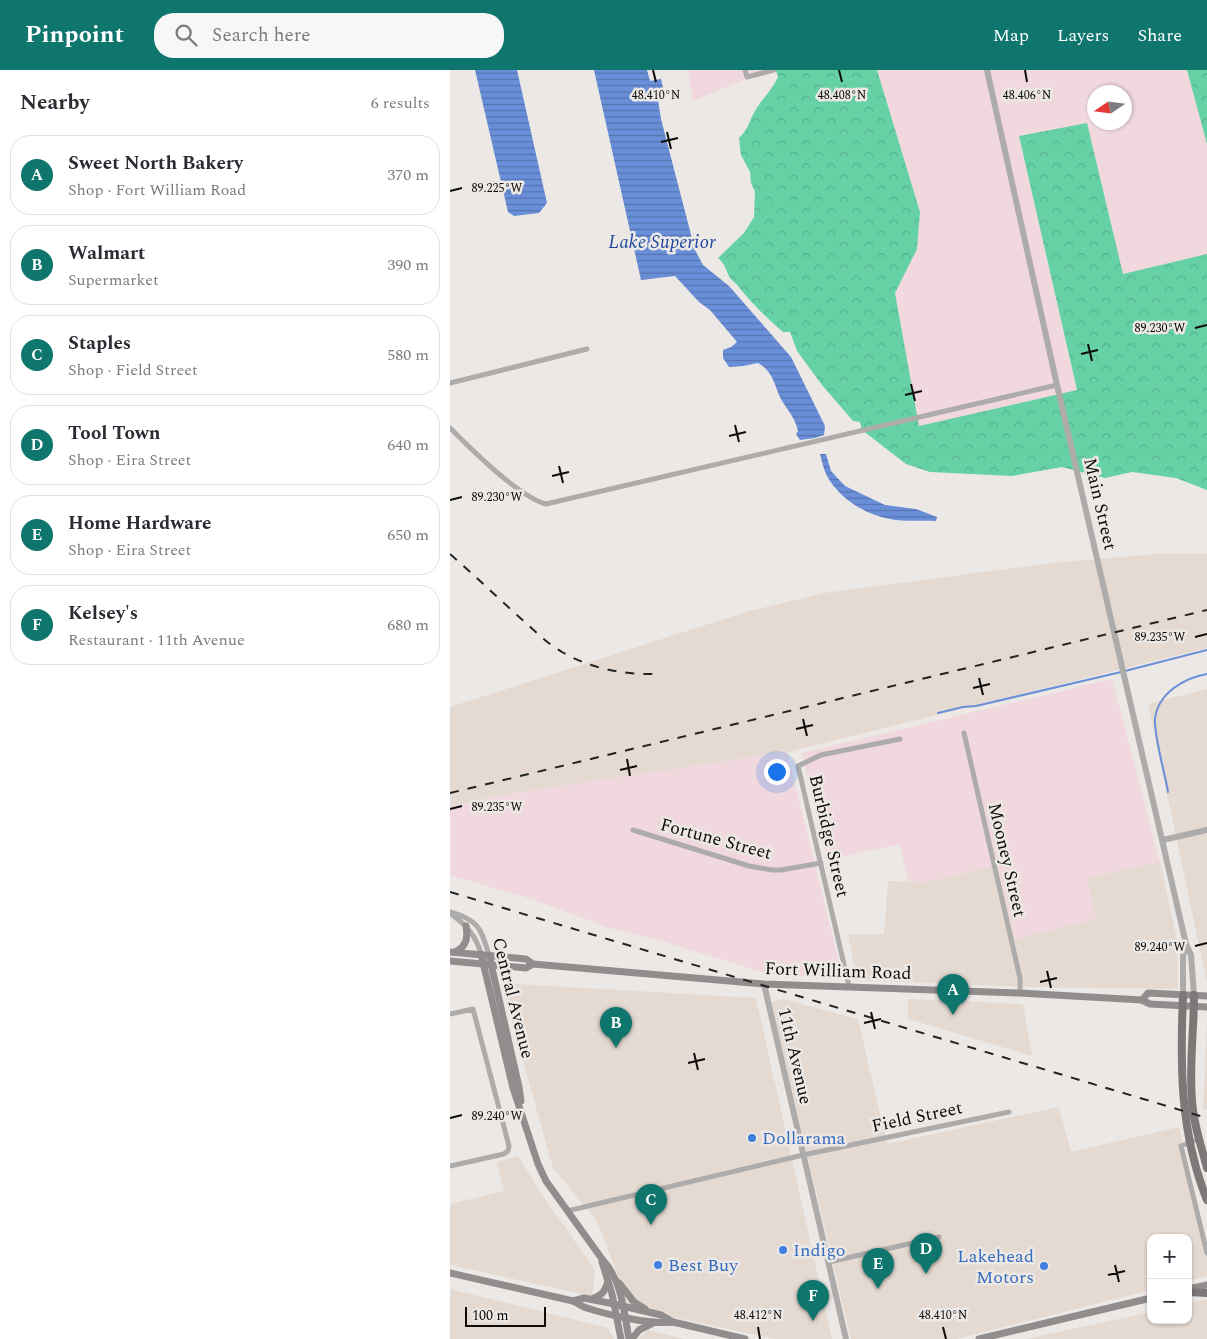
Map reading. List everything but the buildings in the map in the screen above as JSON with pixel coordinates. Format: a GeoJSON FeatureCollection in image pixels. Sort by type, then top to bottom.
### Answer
{"type":"FeatureCollection","features":[{"type":"Feature","properties":{"kind":"main road"},"geometry":{"type":"LineString","coordinates":[[452,952],[464,946],[467,942],[466,926]]}},
{"type":"Feature","properties":{"kind":"main road","name":"Fort William Road"},"geometry":{"type":"LineString","coordinates":[[452,952],[526,959],[533,964],[764,984],[1020,993],[1142,1000],[1150,1004],[1207,1007]]}},
{"type":"Feature","properties":{"kind":"main road","name":"Central Avenue"},"geometry":{"type":"LineString","coordinates":[[485,955],[484,964],[513,1088],[541,1173],[602,1259],[612,1278],[631,1339]]}},
{"type":"Feature","properties":{"kind":"main road","name":"Central Avenue"},"geometry":{"type":"LineString","coordinates":[[485,955],[492,966],[519,1087],[521,1109]]}},
{"type":"Feature","properties":{"kind":"main road","name":"Fort William Road"},"geometry":{"type":"LineString","coordinates":[[450,961],[526,968],[533,964]]}},
{"type":"Feature","properties":{"kind":"main road","name":"Fort William Road"},"geometry":{"type":"LineString","coordinates":[[1142,1000],[1148,993],[1207,996]]}},
{"type":"Feature","properties":{"kind":"main road"},"geometry":{"type":"LineString","coordinates":[[1183,995],[1181,1073],[1184,1111],[1198,1177],[1207,1200]]}},
{"type":"Feature","properties":{"kind":"main road"},"geometry":{"type":"LineString","coordinates":[[1194,996],[1191,1070],[1192,1100],[1194,1118],[1207,1168]]}},
{"type":"Feature","properties":{"kind":"main road"},"geometry":{"type":"LineString","coordinates":[[450,1273],[573,1301],[585,1308],[625,1317],[659,1324],[673,1322]]}},
{"type":"Feature","properties":{"kind":"main road"},"geometry":{"type":"LineString","coordinates":[[591,1300],[602,1296],[612,1278],[634,1302],[654,1314]]}},
{"type":"Feature","properties":{"kind":"main road","name":"Central Avenue"},"geometry":{"type":"LineString","coordinates":[[612,1278],[614,1304],[622,1339]]}},
{"type":"Feature","properties":{"kind":"main road"},"geometry":{"type":"LineString","coordinates":[[1192,1290],[1207,1285]]}},
{"type":"Feature","properties":{"kind":"main road"},"geometry":{"type":"LineString","coordinates":[[1192,1291],[1207,1293]]}},
{"type":"Feature","properties":{"kind":"main road"},"geometry":{"type":"LineString","coordinates":[[573,1301],[584,1298],[614,1304],[661,1315],[673,1322],[745,1339]]}},
{"type":"Feature","properties":{"kind":"main road"},"geometry":{"type":"LineString","coordinates":[[979,1339],[1004,1336],[1147,1299]]}},
{"type":"Feature","properties":{"kind":"main road"},"geometry":{"type":"LineString","coordinates":[[631,1339],[639,1330],[654,1323]]}},
{"type":"Feature","properties":{"kind":"street"},"geometry":{"type":"LineString","coordinates":[[745,70],[747,76],[774,70]]}},
{"type":"Feature","properties":{"kind":"street","name":"Main Street"},"geometry":{"type":"LineString","coordinates":[[987,70],[1134,724],[1163,840],[1186,944],[1191,955],[1194,996]]}},
{"type":"Feature","properties":{"kind":"street"},"geometry":{"type":"LineString","coordinates":[[450,383],[587,349]]}},
{"type":"Feature","properties":{"kind":"street"},"geometry":{"type":"LineString","coordinates":[[450,428],[472,451],[530,498],[546,504],[1057,385]]}},
{"type":"Feature","properties":{"kind":"street","name":"Mooney Street"},"geometry":{"type":"LineString","coordinates":[[964,733],[1020,978],[1020,993]]}},
{"type":"Feature","properties":{"kind":"street","name":"Burbidge Street"},"geometry":{"type":"LineString","coordinates":[[849,986],[798,766],[821,755],[900,739]]}},
{"type":"Feature","properties":{"kind":"street","name":"Fortune Street"},"geometry":{"type":"LineString","coordinates":[[633,830],[749,866],[781,870],[821,863]]}},
{"type":"Feature","properties":{"kind":"street"},"geometry":{"type":"LineString","coordinates":[[1163,840],[1207,830]]}},
{"type":"Feature","properties":{"kind":"street","name":"Central Avenue"},"geometry":{"type":"LineString","coordinates":[[450,913],[466,926],[485,955]]}},
{"type":"Feature","properties":{"kind":"street","name":"Central Avenue"},"geometry":{"type":"LineString","coordinates":[[450,913],[466,916],[482,933],[485,955]]}},
{"type":"Feature","properties":{"kind":"street","name":"Main Street"},"geometry":{"type":"LineString","coordinates":[[1183,995],[1183,957],[1186,944]]}},
{"type":"Feature","properties":{"kind":"street","name":"11th Avenue"},"geometry":{"type":"LineString","coordinates":[[764,984],[802,1156],[846,1339]]}},
{"type":"Feature","properties":{"kind":"street"},"geometry":{"type":"LineString","coordinates":[[450,1014],[473,1009],[509,1146],[506,1153],[450,1166]]}},
{"type":"Feature","properties":{"kind":"street","name":"Field Street"},"geometry":{"type":"LineString","coordinates":[[567,1211],[802,1156],[1009,1112]]}},
{"type":"Feature","properties":{"kind":"street"},"geometry":{"type":"LineString","coordinates":[[1199,1138],[1181,1146],[1207,1253]]}},
{"type":"Feature","properties":{"kind":"street"},"geometry":{"type":"LineString","coordinates":[[829,1262],[939,1237]]}},
{"type":"Feature","properties":{"kind":"shaded area"},"geometry":{"type":"Polygon","coordinates":[[[688,70],[762,70],[763,72],[693,101],[688,70]]]}},
{"type":"Feature","properties":{"kind":"shaded area"},"geometry":{"type":"Polygon","coordinates":[[[877,70],[1187,70],[1207,144],[1207,254],[1123,275],[1088,130],[1132,130],[1132,85],[1087,85],[1087,124],[1019,136],[1077,391],[919,427],[895,293],[917,249],[920,212],[877,70]]]}},
{"type":"Feature","properties":{"kind":"shaded area"},"geometry":{"type":"Polygon","coordinates":[[[1157,554],[1207,554],[1207,648],[787,752],[508,794],[450,807],[450,707],[749,611],[824,593],[1061,562],[1157,554]]]}},
{"type":"Feature","properties":{"kind":"shaded area"},"geometry":{"type":"Polygon","coordinates":[[[1112,679],[1160,862],[1087,878],[1096,919],[1015,939],[997,865],[927,882],[908,881],[900,844],[827,860],[802,753],[1112,679]]]}},
{"type":"Feature","properties":{"kind":"shaded area"},"geometry":{"type":"Polygon","coordinates":[[[1207,689],[1207,983],[1148,704],[1207,689]]]}},
{"type":"Feature","properties":{"kind":"shaded area"},"geometry":{"type":"Polygon","coordinates":[[[787,752],[843,978],[768,974],[665,942],[609,928],[535,900],[450,875],[450,807],[508,794],[787,752]]]}},
{"type":"Feature","properties":{"kind":"shaded area"},"geometry":{"type":"Polygon","coordinates":[[[1160,862],[1177,940],[1178,989],[1026,987],[857,980],[848,934],[884,934],[888,881],[927,882],[997,865],[1015,939],[1095,919],[1087,878],[1160,862]]]}},
{"type":"Feature","properties":{"kind":"shaded area"},"geometry":{"type":"Polygon","coordinates":[[[501,983],[756,998],[832,1339],[775,1339],[630,1308],[597,1221],[553,1168],[501,983]]]}},
{"type":"Feature","properties":{"kind":"shaded area"},"geometry":{"type":"Polygon","coordinates":[[[783,999],[858,1019],[887,1144],[1059,1107],[1071,1152],[1179,1127],[1207,1245],[1207,1276],[1192,1280],[1192,1234],[1147,1234],[1147,1291],[956,1339],[851,1339],[771,1002],[783,999]]]}},
{"type":"Feature","properties":{"kind":"shaded area"},"geometry":{"type":"Polygon","coordinates":[[[908,999],[1023,1004],[1032,1056],[908,1019],[908,999]]]}},
{"type":"Feature","properties":{"kind":"shaded area"},"geometry":{"type":"Polygon","coordinates":[[[1207,1021],[1207,1110],[1203,1109],[1207,1021]]]}},
{"type":"Feature","properties":{"kind":"shaded area"},"geometry":{"type":"Polygon","coordinates":[[[518,1156],[543,1196],[595,1270],[592,1296],[450,1265],[450,1204],[504,1191],[497,1162],[518,1156]]]}},
{"type":"Feature","properties":{"kind":"shaded area"},"geometry":{"type":"Polygon","coordinates":[[[450,1289],[608,1328],[614,1339],[450,1339],[450,1289]]]}},
{"type":"Feature","properties":{"kind":"shaded area"},"geometry":{"type":"Polygon","coordinates":[[[1207,1299],[1207,1339],[1026,1339],[1147,1313],[1147,1324],[1192,1324],[1192,1302],[1207,1299]]]}},
{"type":"Feature","properties":{"kind":"shaded area"},"geometry":{"type":"Polygon","coordinates":[[[649,1330],[685,1339],[638,1339],[649,1330]]]}},
{"type":"Feature","properties":{"kind":"green space"},"geometry":{"type":"Polygon","coordinates":[[[776,70],[877,70],[920,212],[917,249],[895,293],[919,426],[1077,390],[1019,136],[1087,123],[1087,130],[1089,130],[1123,274],[1207,254],[1207,490],[1176,478],[1132,472],[1105,478],[1062,467],[1012,476],[930,472],[906,464],[862,430],[860,422],[853,421],[822,385],[797,351],[790,332],[783,332],[754,305],[730,278],[724,265],[718,258],[744,233],[754,217],[755,192],[751,183],[750,172],[741,155],[739,138],[778,77],[776,70]]]}},
{"type":"Feature","properties":{"kind":"green space"},"geometry":{"type":"Polygon","coordinates":[[[1187,70],[1207,70],[1207,144],[1187,70]]]}},
{"type":"Feature","properties":{"kind":"water"},"geometry":{"type":"Polygon","coordinates":[[[475,70],[517,70],[547,203],[539,213],[514,216],[508,212],[475,70]]]}},
{"type":"Feature","properties":{"kind":"water","name":"Lake Superior"},"geometry":{"type":"Polygon","coordinates":[[[594,70],[647,70],[650,81],[661,79],[665,97],[658,100],[661,119],[695,250],[703,265],[729,286],[791,357],[825,426],[824,435],[800,440],[796,434],[798,431],[795,421],[781,400],[772,377],[758,363],[729,367],[723,358],[723,350],[737,342],[710,310],[699,302],[675,276],[641,280],[594,70]]]}},
{"type":"Feature","properties":{"kind":"water"},"geometry":{"type":"Polygon","coordinates":[[[820,454],[826,454],[831,471],[845,486],[885,505],[916,509],[937,517],[936,521],[896,520],[880,517],[862,509],[846,498],[832,484],[826,474],[820,454]]]}},
{"type":"Feature","properties":{"kind":"waterway"},"geometry":{"type":"LineString","coordinates":[[1125,671],[1207,650]]}},
{"type":"Feature","properties":{"kind":"waterway"},"geometry":{"type":"LineString","coordinates":[[938,713],[1121,672]]}},
{"type":"Feature","properties":{"kind":"waterway"},"geometry":{"type":"LineString","coordinates":[[1168,792],[1156,735],[1155,719],[1157,710],[1167,694],[1174,688],[1190,679],[1207,674]]}},
{"type":"Feature","properties":{"kind":"railway"},"geometry":{"type":"LineString","coordinates":[[450,554],[539,635],[562,652],[585,663],[608,670],[658,674]]}},
{"type":"Feature","properties":{"kind":"railway"},"geometry":{"type":"LineString","coordinates":[[450,793],[1207,610]]}},
{"type":"Feature","properties":{"kind":"railway"},"geometry":{"type":"LineString","coordinates":[[450,892],[1207,1118]]}},
{"type":"Feature","properties":{"kind":"place","name":"Sweet North Bakery"},"geometry":{"type":"Point","coordinates":[953,1015]}},
{"type":"Feature","properties":{"kind":"place","name":"Walmart"},"geometry":{"type":"Point","coordinates":[616,1048]}},
{"type":"Feature","properties":{"kind":"place","name":"Dollarama"},"geometry":{"type":"Point","coordinates":[752,1138]}},
{"type":"Feature","properties":{"kind":"place","name":"Staples"},"geometry":{"type":"Point","coordinates":[651,1225]}},
{"type":"Feature","properties":{"kind":"place","name":"Indigo"},"geometry":{"type":"Point","coordinates":[783,1250]}},
{"type":"Feature","properties":{"kind":"place","name":"Best Buy"},"geometry":{"type":"Point","coordinates":[658,1265]}},
{"type":"Feature","properties":{"kind":"place","name":"Lakehead Motors"},"geometry":{"type":"Point","coordinates":[1044,1266]}},
{"type":"Feature","properties":{"kind":"place","name":"Tool Town"},"geometry":{"type":"Point","coordinates":[926,1274]}},
{"type":"Feature","properties":{"kind":"place","name":"Home Hardware"},"geometry":{"type":"Point","coordinates":[878,1289]}},
{"type":"Feature","properties":{"kind":"place","name":"Kelsey's"},"geometry":{"type":"Point","coordinates":[813,1321]}}]}
